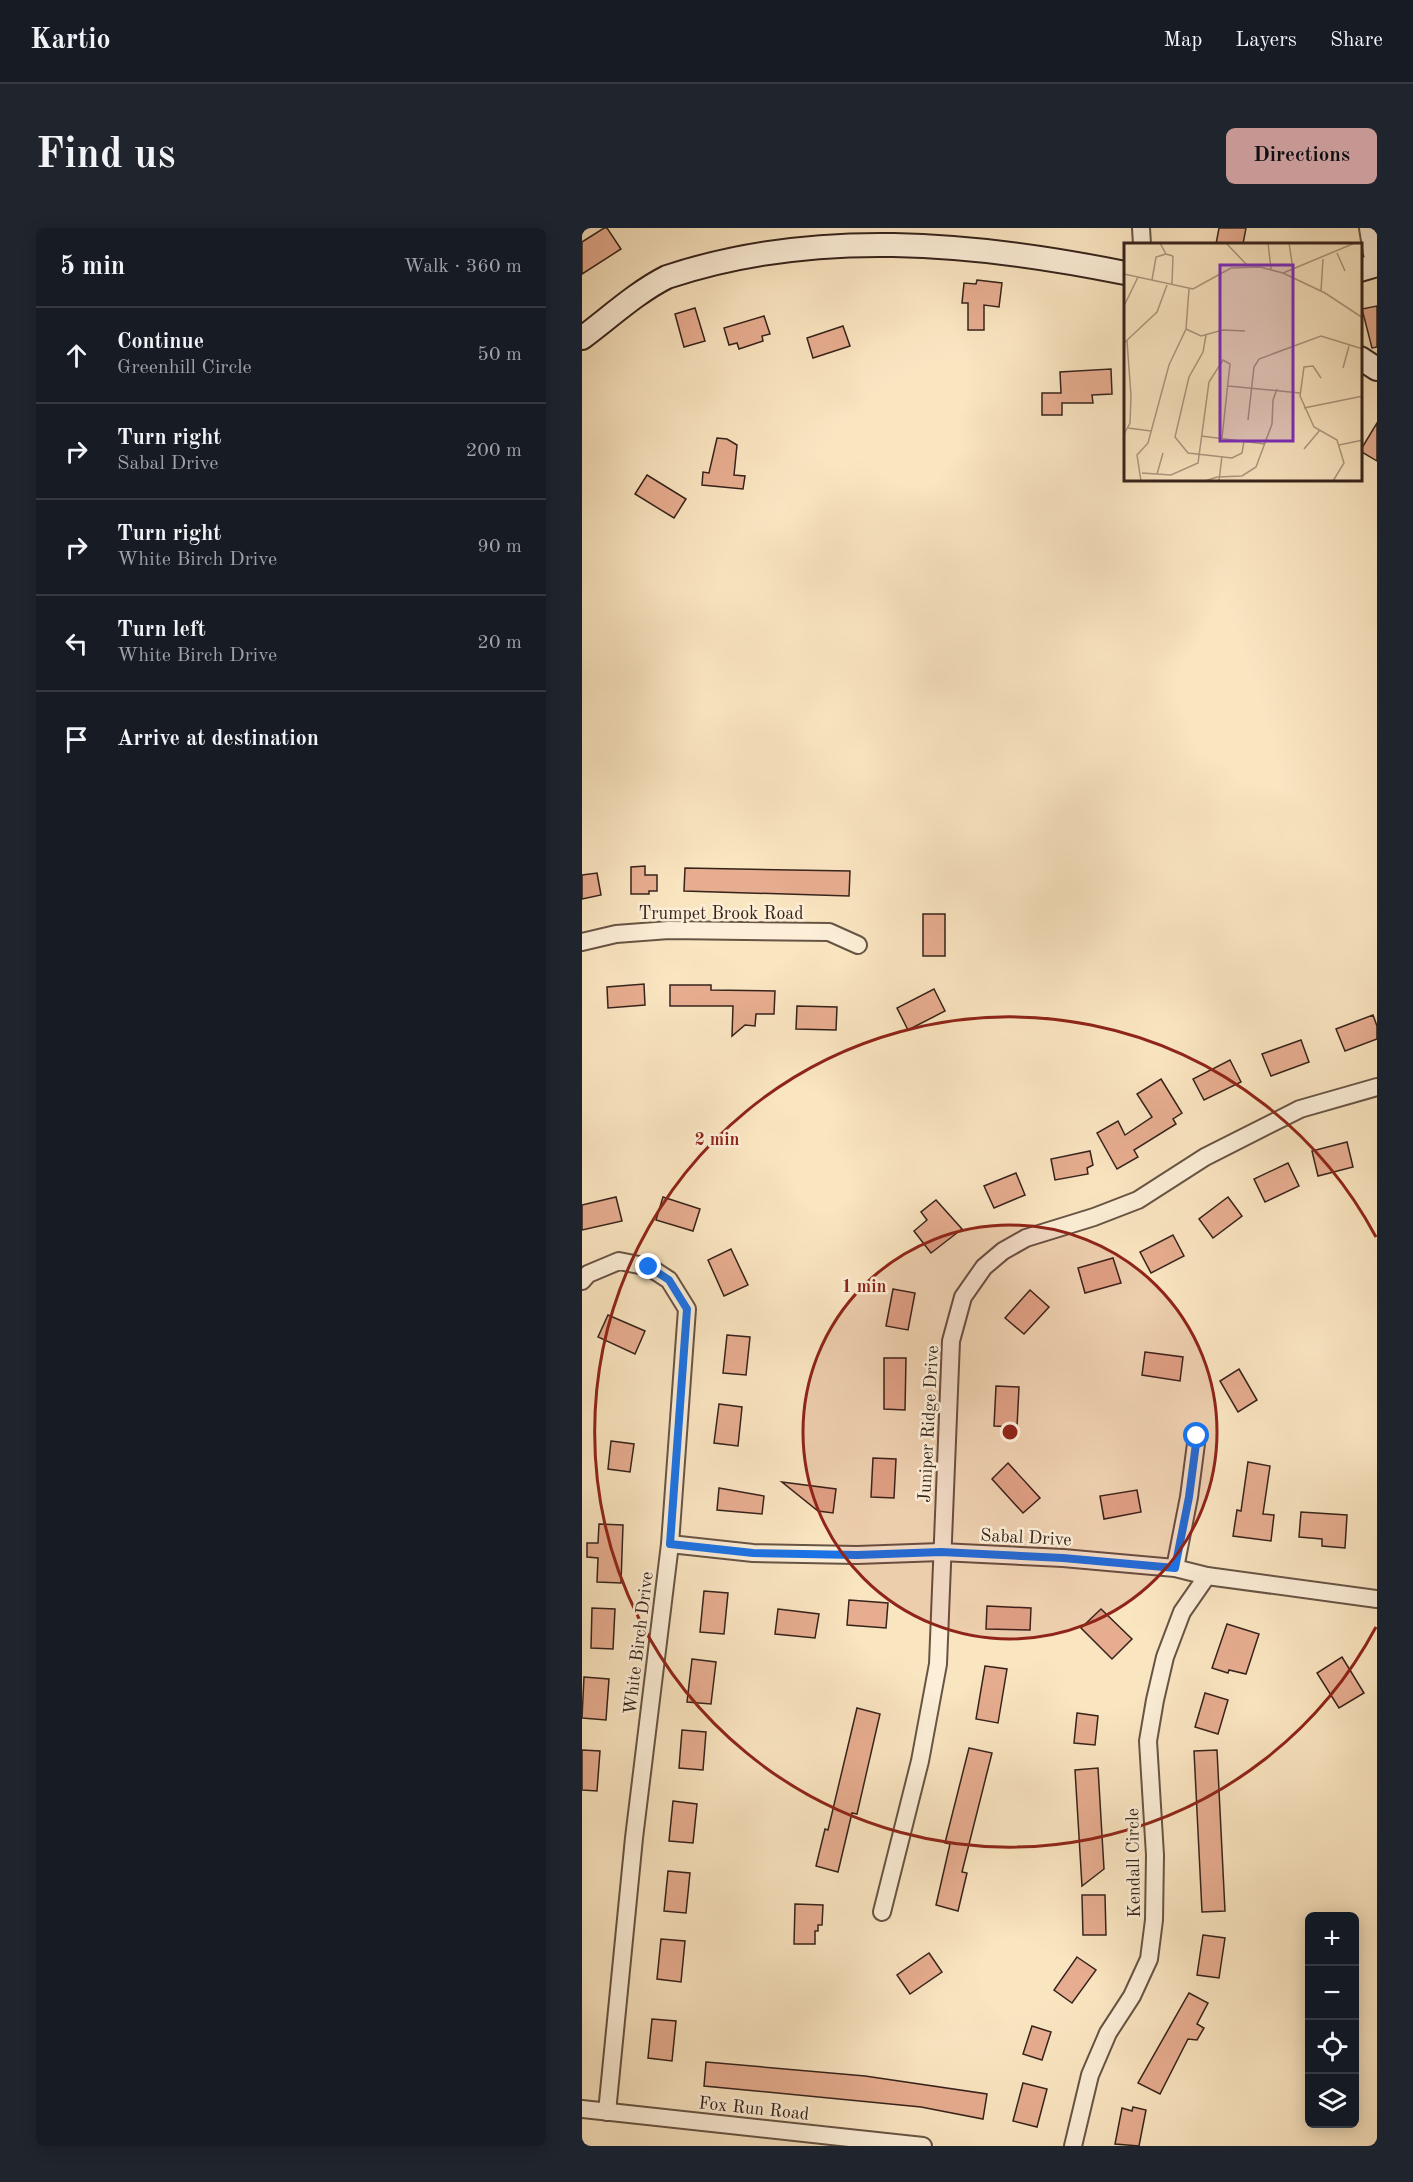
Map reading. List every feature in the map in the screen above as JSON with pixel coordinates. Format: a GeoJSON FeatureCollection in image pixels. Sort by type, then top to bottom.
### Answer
{"type":"FeatureCollection","features":[{"type":"Feature","properties":{"kind":"main road"},"geometry":{"type":"LineString","coordinates":[[582,338],[665,277],[707,259],[810,235],[878,230],[935,237],[1124,273]]}},
{"type":"Feature","properties":{"kind":"main road"},"geometry":{"type":"LineString","coordinates":[[1362,359],[1377,369]]}},
{"type":"Feature","properties":{"kind":"street"},"geometry":{"type":"LineString","coordinates":[[1141,228],[1142,243]]}},
{"type":"Feature","properties":{"kind":"street"},"geometry":{"type":"LineString","coordinates":[[1368,228],[1370,267]]}},
{"type":"Feature","properties":{"kind":"street","name":"Trumpet Brook Road"},"geometry":{"type":"LineString","coordinates":[[582,942],[616,934],[669,930],[829,932],[858,945]]}},
{"type":"Feature","properties":{"kind":"street","name":"Juniper Ridge Drive"},"geometry":{"type":"LineString","coordinates":[[882,1912],[920,1761],[938,1664],[951,1341],[963,1297],[984,1267],[1003,1251],[1026,1238],[1094,1217],[1138,1200],[1205,1157],[1300,1109],[1377,1087]]}},
{"type":"Feature","properties":{"kind":"street","name":"White Birch Drive"},"geometry":{"type":"LineString","coordinates":[[582,1281],[588,1274],[619,1261],[649,1267],[669,1280],[687,1309],[670,1544],[634,1838],[607,2112]]}},
{"type":"Feature","properties":{"kind":"street"},"geometry":{"type":"LineString","coordinates":[[1175,1568],[1189,1497],[1197,1436]]}},
{"type":"Feature","properties":{"kind":"street","name":"Sabal Drive"},"geometry":{"type":"LineString","coordinates":[[670,1544],[753,1553],[857,1555],[941,1552],[1063,1558],[1175,1568],[1208,1576],[1377,1599]]}},
{"type":"Feature","properties":{"kind":"street","name":"Kendall Circle"},"geometry":{"type":"LineString","coordinates":[[1073,2146],[1090,2075],[1107,2033],[1132,1996],[1149,1959],[1154,1920],[1155,1855],[1148,1741],[1165,1657],[1182,1612],[1208,1576]]}},
{"type":"Feature","properties":{"kind":"street","name":"Fox Run Road"},"geometry":{"type":"LineString","coordinates":[[582,2109],[847,2142],[922,2146]]}},
{"type":"Feature","properties":{"kind":"building"},"geometry":{"type":"Polygon","coordinates":[[[607,228],[621,249],[582,274],[582,242],[607,228]]]}},
{"type":"Feature","properties":{"kind":"building"},"geometry":{"type":"Polygon","coordinates":[[[1219,228],[1246,228],[1243,243],[1216,243],[1219,228]]]}},
{"type":"Feature","properties":{"kind":"building"},"geometry":{"type":"Polygon","coordinates":[[[977,280],[1002,283],[999,307],[984,305],[984,330],[968,330],[968,303],[962,303],[964,283],[976,284],[977,280]]]}},
{"type":"Feature","properties":{"kind":"building"},"geometry":{"type":"Polygon","coordinates":[[[1377,306],[1377,347],[1372,348],[1362,309],[1377,306]]]}},
{"type":"Feature","properties":{"kind":"building"},"geometry":{"type":"Polygon","coordinates":[[[695,308],[705,341],[684,347],[675,314],[695,308]]]}},
{"type":"Feature","properties":{"kind":"building"},"geometry":{"type":"Polygon","coordinates":[[[764,316],[770,334],[762,336],[763,341],[739,349],[737,343],[729,345],[724,328],[764,316]]]}},
{"type":"Feature","properties":{"kind":"building"},"geometry":{"type":"Polygon","coordinates":[[[843,326],[850,346],[813,358],[807,338],[843,326]]]}},
{"type":"Feature","properties":{"kind":"building"},"geometry":{"type":"Polygon","coordinates":[[[1111,369],[1112,394],[1092,395],[1093,403],[1062,403],[1062,415],[1042,415],[1042,393],[1061,393],[1060,372],[1111,369]]]}},
{"type":"Feature","properties":{"kind":"building"},"geometry":{"type":"Polygon","coordinates":[[[1377,423],[1377,461],[1362,452],[1362,448],[1377,423]]]}},
{"type":"Feature","properties":{"kind":"building"},"geometry":{"type":"Polygon","coordinates":[[[717,438],[727,439],[737,445],[734,475],[745,476],[743,489],[702,485],[703,472],[709,473],[717,438]]]}},
{"type":"Feature","properties":{"kind":"building"},"geometry":{"type":"Polygon","coordinates":[[[647,475],[686,499],[674,518],[635,494],[647,475]]]}},
{"type":"Feature","properties":{"kind":"building"},"geometry":{"type":"Polygon","coordinates":[[[645,866],[645,875],[657,875],[657,891],[649,891],[649,894],[631,894],[631,867],[645,866]]]}},
{"type":"Feature","properties":{"kind":"building"},"geometry":{"type":"Polygon","coordinates":[[[685,868],[850,871],[849,896],[684,891],[685,868]]]}},
{"type":"Feature","properties":{"kind":"building"},"geometry":{"type":"Polygon","coordinates":[[[597,873],[601,895],[582,899],[582,875],[597,873]]]}},
{"type":"Feature","properties":{"kind":"building"},"geometry":{"type":"Polygon","coordinates":[[[923,914],[945,914],[945,956],[923,956],[923,914]]]}},
{"type":"Feature","properties":{"kind":"building"},"geometry":{"type":"Polygon","coordinates":[[[644,984],[645,1005],[608,1008],[607,987],[644,984]]]}},
{"type":"Feature","properties":{"kind":"building"},"geometry":{"type":"Polygon","coordinates":[[[670,985],[711,985],[711,990],[775,991],[774,1014],[756,1014],[755,1026],[745,1025],[732,1036],[733,1006],[670,1006],[670,985]]]}},
{"type":"Feature","properties":{"kind":"building"},"geometry":{"type":"Polygon","coordinates":[[[934,989],[945,1011],[908,1030],[897,1008],[934,989]]]}},
{"type":"Feature","properties":{"kind":"building"},"geometry":{"type":"Polygon","coordinates":[[[797,1006],[837,1007],[836,1030],[796,1029],[797,1006]]]}},
{"type":"Feature","properties":{"kind":"building"},"geometry":{"type":"Polygon","coordinates":[[[1373,1015],[1377,1026],[1377,1039],[1345,1051],[1336,1029],[1373,1015]]]}},
{"type":"Feature","properties":{"kind":"building"},"geometry":{"type":"Polygon","coordinates":[[[1301,1040],[1309,1062],[1271,1076],[1262,1054],[1301,1040]]]}},
{"type":"Feature","properties":{"kind":"building"},"geometry":{"type":"Polygon","coordinates":[[[1230,1060],[1241,1082],[1204,1100],[1193,1079],[1230,1060]]]}},
{"type":"Feature","properties":{"kind":"building"},"geometry":{"type":"Polygon","coordinates":[[[1161,1079],[1182,1113],[1173,1119],[1176,1124],[1134,1150],[1138,1157],[1117,1169],[1097,1133],[1118,1121],[1125,1135],[1152,1117],[1137,1094],[1161,1079]]]}},
{"type":"Feature","properties":{"kind":"building"},"geometry":{"type":"Polygon","coordinates":[[[1347,1142],[1353,1167],[1318,1176],[1312,1151],[1347,1142]]]}},
{"type":"Feature","properties":{"kind":"building"},"geometry":{"type":"Polygon","coordinates":[[[1090,1151],[1093,1165],[1087,1168],[1088,1174],[1055,1180],[1051,1159],[1090,1151]]]}},
{"type":"Feature","properties":{"kind":"building"},"geometry":{"type":"Polygon","coordinates":[[[1288,1163],[1299,1186],[1265,1202],[1254,1179],[1288,1163]]]}},
{"type":"Feature","properties":{"kind":"building"},"geometry":{"type":"Polygon","coordinates":[[[1016,1173],[1025,1195],[994,1208],[984,1186],[1016,1173]]]}},
{"type":"Feature","properties":{"kind":"building"},"geometry":{"type":"Polygon","coordinates":[[[616,1197],[622,1221],[582,1230],[582,1205],[616,1197]]]}},
{"type":"Feature","properties":{"kind":"building"},"geometry":{"type":"Polygon","coordinates":[[[663,1197],[700,1209],[693,1231],[656,1220],[663,1197]]]}},
{"type":"Feature","properties":{"kind":"building"},"geometry":{"type":"Polygon","coordinates":[[[1228,1197],[1242,1216],[1213,1238],[1199,1219],[1228,1197]]]}},
{"type":"Feature","properties":{"kind":"building"},"geometry":{"type":"Polygon","coordinates":[[[936,1200],[962,1229],[931,1253],[914,1231],[927,1220],[921,1212],[936,1200]]]}},
{"type":"Feature","properties":{"kind":"building"},"geometry":{"type":"Polygon","coordinates":[[[1173,1235],[1184,1256],[1151,1273],[1140,1252],[1173,1235]]]}},
{"type":"Feature","properties":{"kind":"building"},"geometry":{"type":"Polygon","coordinates":[[[731,1249],[748,1285],[724,1296],[708,1260],[731,1249]]]}},
{"type":"Feature","properties":{"kind":"building"},"geometry":{"type":"Polygon","coordinates":[[[1113,1258],[1121,1283],[1085,1293],[1078,1268],[1113,1258]]]}},
{"type":"Feature","properties":{"kind":"building"},"geometry":{"type":"Polygon","coordinates":[[[893,1289],[915,1293],[908,1330],[886,1326],[893,1289]]]}},
{"type":"Feature","properties":{"kind":"building"},"geometry":{"type":"Polygon","coordinates":[[[1030,1290],[1049,1307],[1024,1334],[1005,1318],[1030,1290]]]}},
{"type":"Feature","properties":{"kind":"building"},"geometry":{"type":"Polygon","coordinates":[[[608,1315],[645,1331],[635,1354],[598,1337],[608,1315]]]}},
{"type":"Feature","properties":{"kind":"building"},"geometry":{"type":"Polygon","coordinates":[[[727,1335],[750,1337],[746,1375],[723,1373],[727,1335]]]}},
{"type":"Feature","properties":{"kind":"building"},"geometry":{"type":"Polygon","coordinates":[[[1145,1352],[1183,1357],[1180,1381],[1142,1375],[1145,1352]]]}},
{"type":"Feature","properties":{"kind":"building"},"geometry":{"type":"Polygon","coordinates":[[[884,1358],[906,1358],[905,1410],[884,1409],[884,1358]]]}},
{"type":"Feature","properties":{"kind":"building"},"geometry":{"type":"Polygon","coordinates":[[[1239,1369],[1257,1400],[1238,1412],[1220,1381],[1239,1369]]]}},
{"type":"Feature","properties":{"kind":"building"},"geometry":{"type":"Polygon","coordinates":[[[996,1386],[1019,1387],[1017,1427],[994,1426],[996,1386]]]}},
{"type":"Feature","properties":{"kind":"building"},"geometry":{"type":"Polygon","coordinates":[[[719,1404],[742,1407],[738,1446],[714,1443],[719,1404]]]}},
{"type":"Feature","properties":{"kind":"building"},"geometry":{"type":"Polygon","coordinates":[[[611,1441],[634,1444],[630,1472],[608,1469],[611,1441]]]}},
{"type":"Feature","properties":{"kind":"building"},"geometry":{"type":"Polygon","coordinates":[[[873,1458],[896,1459],[894,1498],[871,1497],[873,1458]]]}},
{"type":"Feature","properties":{"kind":"building"},"geometry":{"type":"Polygon","coordinates":[[[1248,1462],[1270,1466],[1263,1514],[1274,1515],[1271,1541],[1233,1536],[1237,1510],[1241,1511],[1248,1462]]]}},
{"type":"Feature","properties":{"kind":"building"},"geometry":{"type":"Polygon","coordinates":[[[1008,1463],[1040,1498],[1023,1513],[992,1479],[1008,1463]]]}},
{"type":"Feature","properties":{"kind":"building"},"geometry":{"type":"Polygon","coordinates":[[[782,1482],[836,1489],[833,1513],[818,1511],[782,1482]]]}},
{"type":"Feature","properties":{"kind":"building"},"geometry":{"type":"Polygon","coordinates":[[[719,1488],[764,1496],[762,1514],[717,1510],[719,1488]]]}},
{"type":"Feature","properties":{"kind":"building"},"geometry":{"type":"Polygon","coordinates":[[[1137,1490],[1141,1512],[1104,1519],[1100,1496],[1137,1490]]]}},
{"type":"Feature","properties":{"kind":"building"},"geometry":{"type":"Polygon","coordinates":[[[1301,1512],[1347,1515],[1345,1548],[1322,1546],[1322,1539],[1299,1537],[1301,1512]]]}},
{"type":"Feature","properties":{"kind":"building"},"geometry":{"type":"Polygon","coordinates":[[[599,1524],[623,1525],[621,1583],[597,1582],[598,1558],[587,1557],[587,1543],[598,1543],[599,1524]]]}},
{"type":"Feature","properties":{"kind":"building"},"geometry":{"type":"Polygon","coordinates":[[[704,1591],[728,1593],[724,1634],[700,1632],[704,1591]]]}},
{"type":"Feature","properties":{"kind":"building"},"geometry":{"type":"Polygon","coordinates":[[[849,1600],[888,1603],[886,1628],[847,1625],[849,1600]]]}},
{"type":"Feature","properties":{"kind":"building"},"geometry":{"type":"Polygon","coordinates":[[[987,1606],[1031,1608],[1030,1630],[986,1629],[987,1606]]]}},
{"type":"Feature","properties":{"kind":"building"},"geometry":{"type":"Polygon","coordinates":[[[592,1608],[615,1609],[613,1649],[591,1648],[592,1608]]]}},
{"type":"Feature","properties":{"kind":"building"},"geometry":{"type":"Polygon","coordinates":[[[778,1609],[819,1614],[815,1638],[775,1634],[778,1609]]]}},
{"type":"Feature","properties":{"kind":"building"},"geometry":{"type":"Polygon","coordinates":[[[1101,1609],[1132,1639],[1112,1659],[1081,1628],[1101,1609]]]}},
{"type":"Feature","properties":{"kind":"building"},"geometry":{"type":"Polygon","coordinates":[[[1227,1624],[1259,1634],[1246,1674],[1229,1670],[1228,1673],[1212,1668],[1227,1624]]]}},
{"type":"Feature","properties":{"kind":"building"},"geometry":{"type":"Polygon","coordinates":[[[1342,1657],[1364,1693],[1339,1708],[1317,1673],[1342,1657]]]}},
{"type":"Feature","properties":{"kind":"building"},"geometry":{"type":"Polygon","coordinates":[[[692,1659],[716,1662],[711,1704],[687,1702],[692,1659]]]}},
{"type":"Feature","properties":{"kind":"building"},"geometry":{"type":"Polygon","coordinates":[[[985,1666],[1007,1669],[998,1723],[976,1719],[985,1666]]]}},
{"type":"Feature","properties":{"kind":"building"},"geometry":{"type":"Polygon","coordinates":[[[584,1677],[609,1679],[606,1720],[582,1718],[584,1677]]]}},
{"type":"Feature","properties":{"kind":"building"},"geometry":{"type":"Polygon","coordinates":[[[1205,1693],[1228,1700],[1218,1734],[1195,1727],[1205,1693]]]}},
{"type":"Feature","properties":{"kind":"building"},"geometry":{"type":"Polygon","coordinates":[[[857,1708],[880,1714],[857,1814],[852,1813],[838,1872],[816,1866],[825,1829],[828,1830],[857,1708]]]}},
{"type":"Feature","properties":{"kind":"building"},"geometry":{"type":"Polygon","coordinates":[[[1077,1713],[1098,1716],[1095,1745],[1074,1743],[1077,1713]]]}},
{"type":"Feature","properties":{"kind":"building"},"geometry":{"type":"Polygon","coordinates":[[[682,1730],[706,1732],[703,1770],[679,1768],[682,1730]]]}},
{"type":"Feature","properties":{"kind":"building"},"geometry":{"type":"Polygon","coordinates":[[[969,1748],[992,1753],[962,1872],[967,1873],[958,1911],[936,1905],[950,1844],[945,1843],[969,1748]]]}},
{"type":"Feature","properties":{"kind":"building"},"geometry":{"type":"Polygon","coordinates":[[[582,1750],[600,1751],[597,1791],[582,1790],[582,1750]]]}},
{"type":"Feature","properties":{"kind":"building"},"geometry":{"type":"Polygon","coordinates":[[[1217,1750],[1225,1911],[1202,1912],[1194,1751],[1217,1750]]]}},
{"type":"Feature","properties":{"kind":"building"},"geometry":{"type":"Polygon","coordinates":[[[1098,1768],[1104,1869],[1082,1886],[1075,1770],[1098,1768]]]}},
{"type":"Feature","properties":{"kind":"building"},"geometry":{"type":"Polygon","coordinates":[[[673,1801],[697,1804],[693,1843],[669,1841],[673,1801]]]}},
{"type":"Feature","properties":{"kind":"building"},"geometry":{"type":"Polygon","coordinates":[[[668,1871],[690,1873],[686,1913],[664,1911],[668,1871]]]}},
{"type":"Feature","properties":{"kind":"building"},"geometry":{"type":"Polygon","coordinates":[[[1082,1895],[1105,1895],[1106,1935],[1083,1935],[1082,1895]]]}},
{"type":"Feature","properties":{"kind":"building"},"geometry":{"type":"Polygon","coordinates":[[[795,1904],[823,1905],[822,1925],[818,1925],[818,1931],[815,1931],[815,1944],[794,1944],[795,1904]]]}},
{"type":"Feature","properties":{"kind":"building"},"geometry":{"type":"Polygon","coordinates":[[[1203,1935],[1225,1938],[1219,1978],[1197,1975],[1203,1935]]]}},
{"type":"Feature","properties":{"kind":"building"},"geometry":{"type":"Polygon","coordinates":[[[661,1939],[685,1941],[681,1982],[657,1979],[661,1939]]]}},
{"type":"Feature","properties":{"kind":"building"},"geometry":{"type":"Polygon","coordinates":[[[929,1953],[942,1972],[910,1994],[897,1975],[929,1953]]]}},
{"type":"Feature","properties":{"kind":"building"},"geometry":{"type":"Polygon","coordinates":[[[1077,1957],[1096,1970],[1072,2003],[1054,1990],[1077,1957]]]}},
{"type":"Feature","properties":{"kind":"building"},"geometry":{"type":"Polygon","coordinates":[[[1189,1993],[1208,2003],[1197,2024],[1204,2028],[1197,2040],[1188,2039],[1160,2094],[1138,2083],[1189,1993]]]}},
{"type":"Feature","properties":{"kind":"building"},"geometry":{"type":"Polygon","coordinates":[[[652,2019],[676,2021],[672,2061],[648,2058],[652,2019]]]}},
{"type":"Feature","properties":{"kind":"building"},"geometry":{"type":"Polygon","coordinates":[[[1032,2026],[1051,2032],[1042,2060],[1023,2054],[1032,2026]]]}},
{"type":"Feature","properties":{"kind":"building"},"geometry":{"type":"Polygon","coordinates":[[[706,2062],[865,2076],[987,2094],[983,2119],[921,2107],[704,2086],[706,2062]]]}},
{"type":"Feature","properties":{"kind":"building"},"geometry":{"type":"Polygon","coordinates":[[[1023,2083],[1047,2089],[1037,2127],[1013,2121],[1023,2083]]]}},
{"type":"Feature","properties":{"kind":"building"},"geometry":{"type":"Polygon","coordinates":[[[1133,2107],[1146,2110],[1139,2146],[1115,2144],[1122,2108],[1132,2111],[1133,2107]]]}},
{"type":"Feature","properties":{"kind":"route"},"geometry":{"type":"LineString","coordinates":[[649,1267],[669,1280],[687,1309],[670,1544],[753,1553],[857,1555],[941,1552],[1063,1558],[1175,1568],[1189,1497],[1197,1436]]}}]}
